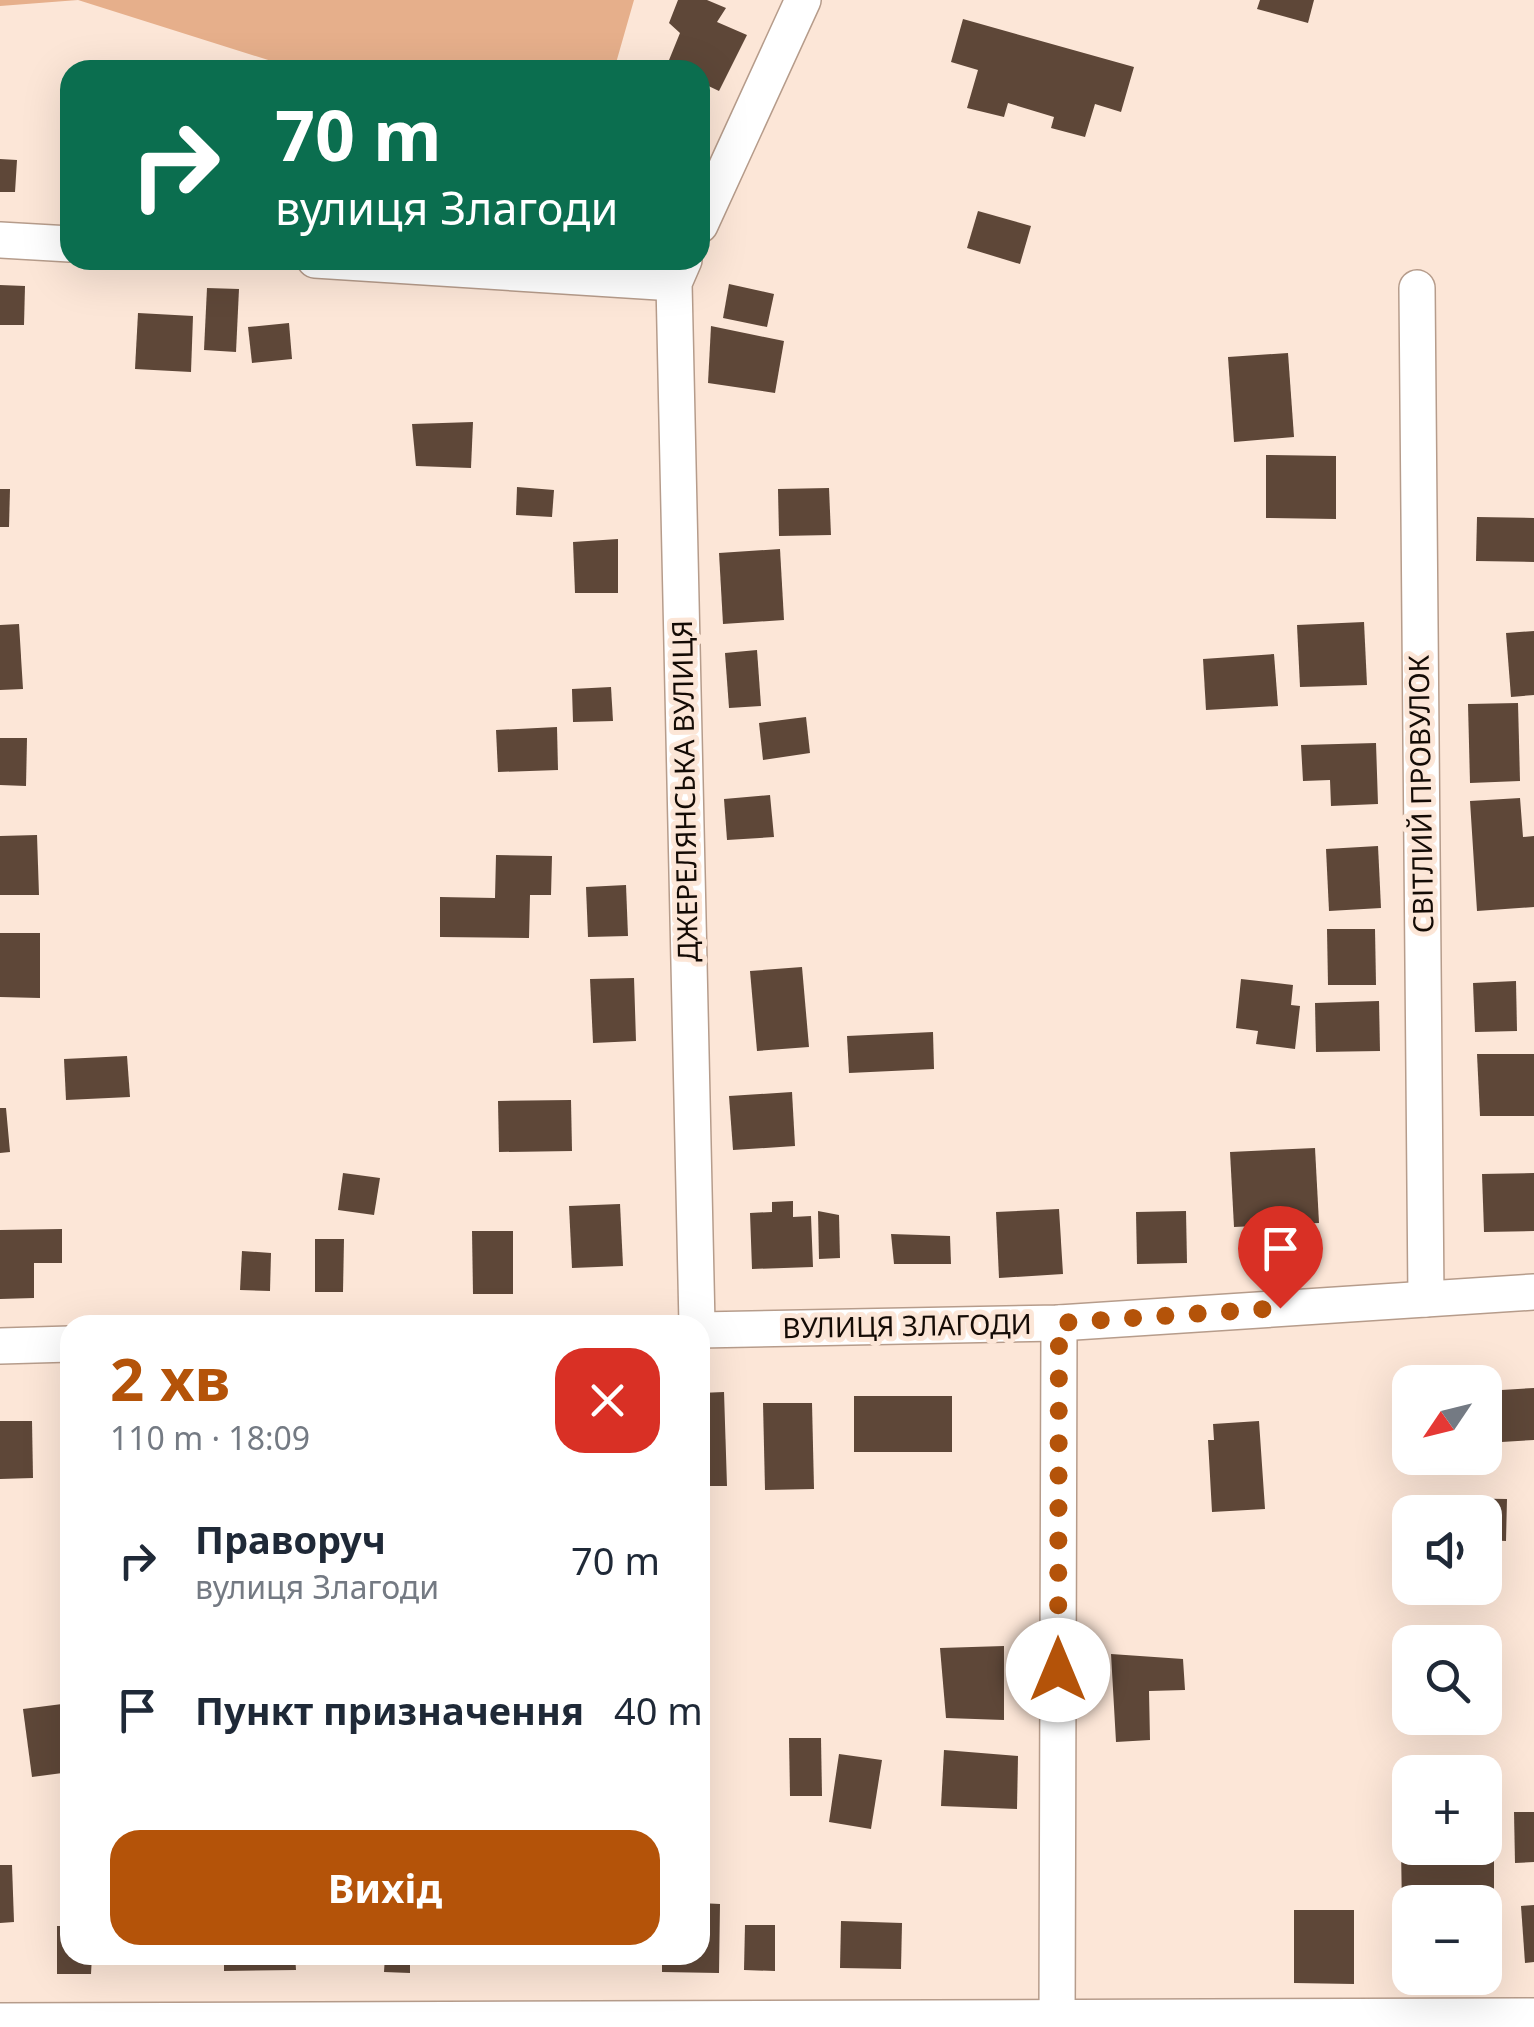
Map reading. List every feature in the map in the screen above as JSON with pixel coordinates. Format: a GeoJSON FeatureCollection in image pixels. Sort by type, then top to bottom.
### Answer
{"type":"FeatureCollection","features":[{"type":"Feature","properties":{"kind":"street"},"geometry":{"type":"LineString","coordinates":[[710,203],[803,0]]}},
{"type":"Feature","properties":{"kind":"street"},"geometry":{"type":"LineString","coordinates":[[0,240],[60,243]]}},
{"type":"Feature","properties":{"kind":"street"},"geometry":{"type":"LineString","coordinates":[[646,270],[679,271]]}},
{"type":"Feature","properties":{"kind":"street","name":"ДЖЕРЕЛЯНСЬКА ВУЛИЦЯ"},"geometry":{"type":"LineString","coordinates":[[679,271],[698,1315]]}},
{"type":"Feature","properties":{"kind":"street","name":"СВІТЛИЙ ПРОВУЛОК"},"geometry":{"type":"LineString","coordinates":[[1416,288],[1426,1299]]}},
{"type":"Feature","properties":{"kind":"street","name":"ВУЛИЦЯ ЗЛАГОДИ"},"geometry":{"type":"LineString","coordinates":[[710,1328],[1059,1323],[1534,1292]]}},
{"type":"Feature","properties":{"kind":"street"},"geometry":{"type":"LineString","coordinates":[[1057,2022],[1059,1323]]}},
{"type":"Feature","properties":{"kind":"street"},"geometry":{"type":"LineString","coordinates":[[0,1346],[60,1344]]}},
{"type":"Feature","properties":{"kind":"street"},"geometry":{"type":"LineString","coordinates":[[0,2021],[1057,2022],[1534,2016]]}},
{"type":"Feature","properties":{"kind":"shaded area"},"geometry":{"type":"Polygon","coordinates":[[[0,0],[78,0],[0,6],[0,0]]]}},
{"type":"Feature","properties":{"kind":"shaded area"},"geometry":{"type":"Polygon","coordinates":[[[78,0],[634,0],[617,60],[268,60],[78,0]]]}},
{"type":"Feature","properties":{"kind":"building"},"geometry":{"type":"Polygon","coordinates":[[[678,0],[707,0],[726,8],[717,22],[747,35],[719,91],[710,87],[710,60],[669,60],[680,33],[669,23],[678,0]]]}},
{"type":"Feature","properties":{"kind":"building"},"geometry":{"type":"Polygon","coordinates":[[[1260,0],[1314,0],[1308,23],[1257,9],[1260,0]]]}},
{"type":"Feature","properties":{"kind":"building"},"geometry":{"type":"Polygon","coordinates":[[[963,19],[1134,67],[1121,112],[1095,104],[1085,137],[1051,128],[1054,117],[1008,103],[1004,117],[967,108],[978,70],[951,62],[963,19]]]}},
{"type":"Feature","properties":{"kind":"building"},"geometry":{"type":"Polygon","coordinates":[[[0,159],[17,160],[15,192],[0,192],[0,159]]]}},
{"type":"Feature","properties":{"kind":"building"},"geometry":{"type":"Polygon","coordinates":[[[978,211],[1031,226],[1020,264],[967,248],[978,211]]]}},
{"type":"Feature","properties":{"kind":"building"},"geometry":{"type":"Polygon","coordinates":[[[729,284],[774,294],[767,327],[723,318],[729,284]]]}},
{"type":"Feature","properties":{"kind":"building"},"geometry":{"type":"Polygon","coordinates":[[[0,285],[25,286],[24,325],[0,325],[0,285]]]}},
{"type":"Feature","properties":{"kind":"building"},"geometry":{"type":"Polygon","coordinates":[[[207,288],[239,289],[236,352],[204,350],[207,288]]]}},
{"type":"Feature","properties":{"kind":"building"},"geometry":{"type":"Polygon","coordinates":[[[138,313],[193,316],[191,372],[135,369],[138,313]]]}},
{"type":"Feature","properties":{"kind":"building"},"geometry":{"type":"Polygon","coordinates":[[[289,323],[292,359],[252,363],[248,327],[289,323]]]}},
{"type":"Feature","properties":{"kind":"building"},"geometry":{"type":"Polygon","coordinates":[[[711,326],[784,341],[775,393],[708,383],[711,326]]]}},
{"type":"Feature","properties":{"kind":"building"},"geometry":{"type":"Polygon","coordinates":[[[1288,353],[1294,437],[1234,442],[1228,357],[1288,353]]]}},
{"type":"Feature","properties":{"kind":"building"},"geometry":{"type":"Polygon","coordinates":[[[473,422],[471,468],[416,466],[412,424],[473,422]]]}},
{"type":"Feature","properties":{"kind":"building"},"geometry":{"type":"Polygon","coordinates":[[[1266,455],[1336,456],[1336,519],[1266,518],[1266,455]]]}},
{"type":"Feature","properties":{"kind":"building"},"geometry":{"type":"Polygon","coordinates":[[[517,487],[554,490],[552,517],[516,515],[517,487]]]}},
{"type":"Feature","properties":{"kind":"building"},"geometry":{"type":"Polygon","coordinates":[[[829,488],[831,535],[779,536],[778,489],[829,488]]]}},
{"type":"Feature","properties":{"kind":"building"},"geometry":{"type":"Polygon","coordinates":[[[0,489],[10,489],[9,527],[0,527],[0,489]]]}},
{"type":"Feature","properties":{"kind":"building"},"geometry":{"type":"Polygon","coordinates":[[[1477,517],[1534,518],[1534,562],[1476,561],[1477,517]]]}},
{"type":"Feature","properties":{"kind":"building"},"geometry":{"type":"Polygon","coordinates":[[[618,539],[618,593],[575,593],[573,542],[618,539]]]}},
{"type":"Feature","properties":{"kind":"building"},"geometry":{"type":"Polygon","coordinates":[[[780,549],[784,620],[723,624],[719,553],[780,549]]]}},
{"type":"Feature","properties":{"kind":"building"},"geometry":{"type":"Polygon","coordinates":[[[1364,622],[1367,685],[1300,687],[1297,625],[1364,622]]]}},
{"type":"Feature","properties":{"kind":"building"},"geometry":{"type":"Polygon","coordinates":[[[19,624],[23,689],[0,690],[0,625],[19,624]]]}},
{"type":"Feature","properties":{"kind":"building"},"geometry":{"type":"Polygon","coordinates":[[[1534,631],[1534,695],[1511,697],[1506,633],[1534,631]]]}},
{"type":"Feature","properties":{"kind":"building"},"geometry":{"type":"Polygon","coordinates":[[[757,650],[761,706],[729,708],[725,653],[757,650]]]}},
{"type":"Feature","properties":{"kind":"building"},"geometry":{"type":"Polygon","coordinates":[[[1274,654],[1278,706],[1206,710],[1203,659],[1274,654]]]}},
{"type":"Feature","properties":{"kind":"building"},"geometry":{"type":"Polygon","coordinates":[[[611,687],[613,721],[573,722],[572,689],[611,687]]]}},
{"type":"Feature","properties":{"kind":"building"},"geometry":{"type":"Polygon","coordinates":[[[1518,703],[1520,781],[1470,783],[1468,704],[1518,703]]]}},
{"type":"Feature","properties":{"kind":"building"},"geometry":{"type":"Polygon","coordinates":[[[806,717],[810,753],[763,760],[759,723],[806,717]]]}},
{"type":"Feature","properties":{"kind":"building"},"geometry":{"type":"Polygon","coordinates":[[[557,727],[558,770],[498,772],[496,730],[557,727]]]}},
{"type":"Feature","properties":{"kind":"building"},"geometry":{"type":"Polygon","coordinates":[[[0,738],[27,738],[26,786],[0,785],[0,738]]]}},
{"type":"Feature","properties":{"kind":"building"},"geometry":{"type":"Polygon","coordinates":[[[1376,743],[1378,804],[1331,806],[1330,780],[1303,781],[1301,745],[1376,743]]]}},
{"type":"Feature","properties":{"kind":"building"},"geometry":{"type":"Polygon","coordinates":[[[770,795],[774,837],[727,840],[724,799],[770,795]]]}},
{"type":"Feature","properties":{"kind":"building"},"geometry":{"type":"Polygon","coordinates":[[[1520,798],[1523,837],[1534,836],[1534,907],[1477,911],[1470,801],[1520,798]]]}},
{"type":"Feature","properties":{"kind":"building"},"geometry":{"type":"Polygon","coordinates":[[[37,835],[39,895],[0,895],[0,836],[37,835]]]}},
{"type":"Feature","properties":{"kind":"building"},"geometry":{"type":"Polygon","coordinates":[[[1378,846],[1381,908],[1329,911],[1326,849],[1378,846]]]}},
{"type":"Feature","properties":{"kind":"building"},"geometry":{"type":"Polygon","coordinates":[[[496,855],[552,856],[551,895],[530,895],[529,938],[440,937],[440,897],[495,898],[496,855]]]}},
{"type":"Feature","properties":{"kind":"building"},"geometry":{"type":"Polygon","coordinates":[[[626,885],[628,936],[588,937],[586,887],[626,885]]]}},
{"type":"Feature","properties":{"kind":"building"},"geometry":{"type":"Polygon","coordinates":[[[1327,929],[1375,929],[1376,985],[1328,985],[1327,929]]]}},
{"type":"Feature","properties":{"kind":"building"},"geometry":{"type":"Polygon","coordinates":[[[0,933],[40,933],[40,998],[0,997],[0,933]]]}},
{"type":"Feature","properties":{"kind":"building"},"geometry":{"type":"Polygon","coordinates":[[[802,967],[809,1047],[757,1051],[750,971],[802,967]]]}},
{"type":"Feature","properties":{"kind":"building"},"geometry":{"type":"Polygon","coordinates":[[[634,978],[636,1041],[593,1043],[590,979],[634,978]]]}},
{"type":"Feature","properties":{"kind":"building"},"geometry":{"type":"Polygon","coordinates":[[[1241,979],[1293,985],[1291,1005],[1300,1006],[1295,1049],[1256,1044],[1258,1031],[1236,1028],[1241,979]]]}},
{"type":"Feature","properties":{"kind":"building"},"geometry":{"type":"Polygon","coordinates":[[[1516,981],[1517,1031],[1475,1032],[1473,983],[1516,981]]]}},
{"type":"Feature","properties":{"kind":"building"},"geometry":{"type":"Polygon","coordinates":[[[1379,1001],[1380,1051],[1316,1052],[1315,1003],[1379,1001]]]}},
{"type":"Feature","properties":{"kind":"building"},"geometry":{"type":"Polygon","coordinates":[[[933,1032],[934,1069],[849,1073],[847,1036],[933,1032]]]}},
{"type":"Feature","properties":{"kind":"building"},"geometry":{"type":"Polygon","coordinates":[[[1477,1054],[1534,1054],[1534,1116],[1480,1116],[1477,1054]]]}},
{"type":"Feature","properties":{"kind":"building"},"geometry":{"type":"Polygon","coordinates":[[[127,1056],[130,1097],[66,1100],[64,1059],[127,1056]]]}},
{"type":"Feature","properties":{"kind":"building"},"geometry":{"type":"Polygon","coordinates":[[[792,1092],[795,1146],[733,1150],[729,1096],[792,1092]]]}},
{"type":"Feature","properties":{"kind":"building"},"geometry":{"type":"Polygon","coordinates":[[[571,1100],[572,1151],[499,1152],[498,1101],[571,1100]]]}},
{"type":"Feature","properties":{"kind":"building"},"geometry":{"type":"Polygon","coordinates":[[[0,1108],[6,1108],[10,1152],[0,1153],[0,1108]]]}},
{"type":"Feature","properties":{"kind":"building"},"geometry":{"type":"Polygon","coordinates":[[[1315,1148],[1319,1223],[1234,1227],[1230,1152],[1315,1148]]]}},
{"type":"Feature","properties":{"kind":"building"},"geometry":{"type":"Polygon","coordinates":[[[343,1173],[380,1178],[374,1215],[338,1210],[343,1173]]]}},
{"type":"Feature","properties":{"kind":"building"},"geometry":{"type":"Polygon","coordinates":[[[1534,1173],[1534,1231],[1484,1232],[1482,1174],[1534,1173]]]}},
{"type":"Feature","properties":{"kind":"building"},"geometry":{"type":"Polygon","coordinates":[[[793,1201],[793,1217],[811,1216],[813,1267],[752,1269],[750,1213],[772,1212],[772,1202],[793,1201]]]}},
{"type":"Feature","properties":{"kind":"building"},"geometry":{"type":"Polygon","coordinates":[[[620,1204],[623,1266],[572,1268],[569,1206],[620,1204]]]}},
{"type":"Feature","properties":{"kind":"building"},"geometry":{"type":"Polygon","coordinates":[[[1059,1209],[1063,1274],[999,1278],[996,1212],[1059,1209]]]}},
{"type":"Feature","properties":{"kind":"building"},"geometry":{"type":"Polygon","coordinates":[[[818,1211],[839,1215],[840,1258],[819,1259],[818,1211]]]}},
{"type":"Feature","properties":{"kind":"building"},"geometry":{"type":"Polygon","coordinates":[[[1186,1211],[1187,1263],[1137,1264],[1136,1212],[1186,1211]]]}},
{"type":"Feature","properties":{"kind":"building"},"geometry":{"type":"Polygon","coordinates":[[[62,1229],[62,1263],[34,1263],[34,1298],[0,1299],[0,1230],[62,1229]]]}},
{"type":"Feature","properties":{"kind":"building"},"geometry":{"type":"Polygon","coordinates":[[[472,1231],[513,1231],[513,1294],[473,1294],[472,1231]]]}},
{"type":"Feature","properties":{"kind":"building"},"geometry":{"type":"Polygon","coordinates":[[[891,1234],[950,1236],[951,1264],[894,1264],[891,1234]]]}},
{"type":"Feature","properties":{"kind":"building"},"geometry":{"type":"Polygon","coordinates":[[[315,1239],[344,1239],[343,1292],[315,1292],[315,1239]]]}},
{"type":"Feature","properties":{"kind":"building"},"geometry":{"type":"Polygon","coordinates":[[[242,1251],[271,1253],[270,1291],[240,1290],[242,1251]]]}},
{"type":"Feature","properties":{"kind":"building"},"geometry":{"type":"Polygon","coordinates":[[[1534,1388],[1534,1440],[1502,1442],[1502,1390],[1534,1388]]]}},
{"type":"Feature","properties":{"kind":"building"},"geometry":{"type":"Polygon","coordinates":[[[724,1392],[727,1486],[710,1486],[710,1393],[724,1392]]]}},
{"type":"Feature","properties":{"kind":"building"},"geometry":{"type":"Polygon","coordinates":[[[854,1396],[952,1396],[952,1452],[854,1452],[854,1396]]]}},
{"type":"Feature","properties":{"kind":"building"},"geometry":{"type":"Polygon","coordinates":[[[763,1403],[812,1403],[814,1489],[765,1490],[763,1403]]]}},
{"type":"Feature","properties":{"kind":"building"},"geometry":{"type":"Polygon","coordinates":[[[0,1421],[32,1421],[33,1478],[0,1479],[0,1421]]]}},
{"type":"Feature","properties":{"kind":"building"},"geometry":{"type":"Polygon","coordinates":[[[1259,1421],[1265,1509],[1212,1512],[1208,1440],[1214,1440],[1213,1424],[1259,1421]]]}},
{"type":"Feature","properties":{"kind":"building"},"geometry":{"type":"Polygon","coordinates":[[[1502,1499],[1507,1499],[1506,1541],[1502,1541],[1502,1499]]]}},
{"type":"Feature","properties":{"kind":"building"},"geometry":{"type":"Polygon","coordinates":[[[1004,1646],[1004,1720],[946,1718],[940,1648],[1004,1646]]]}},
{"type":"Feature","properties":{"kind":"building"},"geometry":{"type":"Polygon","coordinates":[[[1111,1654],[1183,1659],[1185,1690],[1149,1691],[1150,1740],[1116,1742],[1111,1654]]]}},
{"type":"Feature","properties":{"kind":"building"},"geometry":{"type":"Polygon","coordinates":[[[60,1704],[60,1773],[32,1777],[23,1709],[60,1704]]]}},
{"type":"Feature","properties":{"kind":"building"},"geometry":{"type":"Polygon","coordinates":[[[789,1738],[821,1738],[822,1796],[790,1796],[789,1738]]]}},
{"type":"Feature","properties":{"kind":"building"},"geometry":{"type":"Polygon","coordinates":[[[944,1750],[1018,1756],[1017,1809],[941,1806],[944,1750]]]}},
{"type":"Feature","properties":{"kind":"building"},"geometry":{"type":"Polygon","coordinates":[[[839,1754],[882,1760],[871,1829],[829,1822],[839,1754]]]}},
{"type":"Feature","properties":{"kind":"building"},"geometry":{"type":"Polygon","coordinates":[[[1514,1812],[1534,1812],[1534,1862],[1515,1863],[1514,1812]]]}},
{"type":"Feature","properties":{"kind":"building"},"geometry":{"type":"Polygon","coordinates":[[[0,1865],[12,1865],[14,1922],[0,1923],[0,1865]]]}},
{"type":"Feature","properties":{"kind":"building"},"geometry":{"type":"Polygon","coordinates":[[[1401,1865],[1494,1865],[1494,1885],[1402,1885],[1401,1865]]]}},
{"type":"Feature","properties":{"kind":"building"},"geometry":{"type":"Polygon","coordinates":[[[710,1904],[720,1904],[719,1973],[662,1972],[662,1965],[710,1965],[710,1904]]]}},
{"type":"Feature","properties":{"kind":"building"},"geometry":{"type":"Polygon","coordinates":[[[1534,1905],[1534,1962],[1525,1963],[1521,1906],[1534,1905]]]}},
{"type":"Feature","properties":{"kind":"building"},"geometry":{"type":"Polygon","coordinates":[[[1294,1910],[1354,1910],[1354,1984],[1294,1983],[1294,1910]]]}},
{"type":"Feature","properties":{"kind":"building"},"geometry":{"type":"Polygon","coordinates":[[[841,1921],[902,1923],[901,1969],[840,1968],[841,1921]]]}},
{"type":"Feature","properties":{"kind":"building"},"geometry":{"type":"Polygon","coordinates":[[[745,1925],[775,1925],[775,1971],[744,1970],[745,1925]]]}},
{"type":"Feature","properties":{"kind":"building"},"geometry":{"type":"Polygon","coordinates":[[[60,1926],[60,1965],[91,1965],[91,1974],[57,1974],[60,1926]]]}},
{"type":"Feature","properties":{"kind":"building"},"geometry":{"type":"Polygon","coordinates":[[[224,1965],[296,1965],[296,1970],[224,1971],[224,1965]]]}},
{"type":"Feature","properties":{"kind":"building"},"geometry":{"type":"Polygon","coordinates":[[[384,1965],[410,1965],[410,1973],[384,1972],[384,1965]]]}},
{"type":"Feature","properties":{"kind":"route"},"geometry":{"type":"LineString","coordinates":[[1058,1670],[1059,1323],[1280,1308]]}}]}
